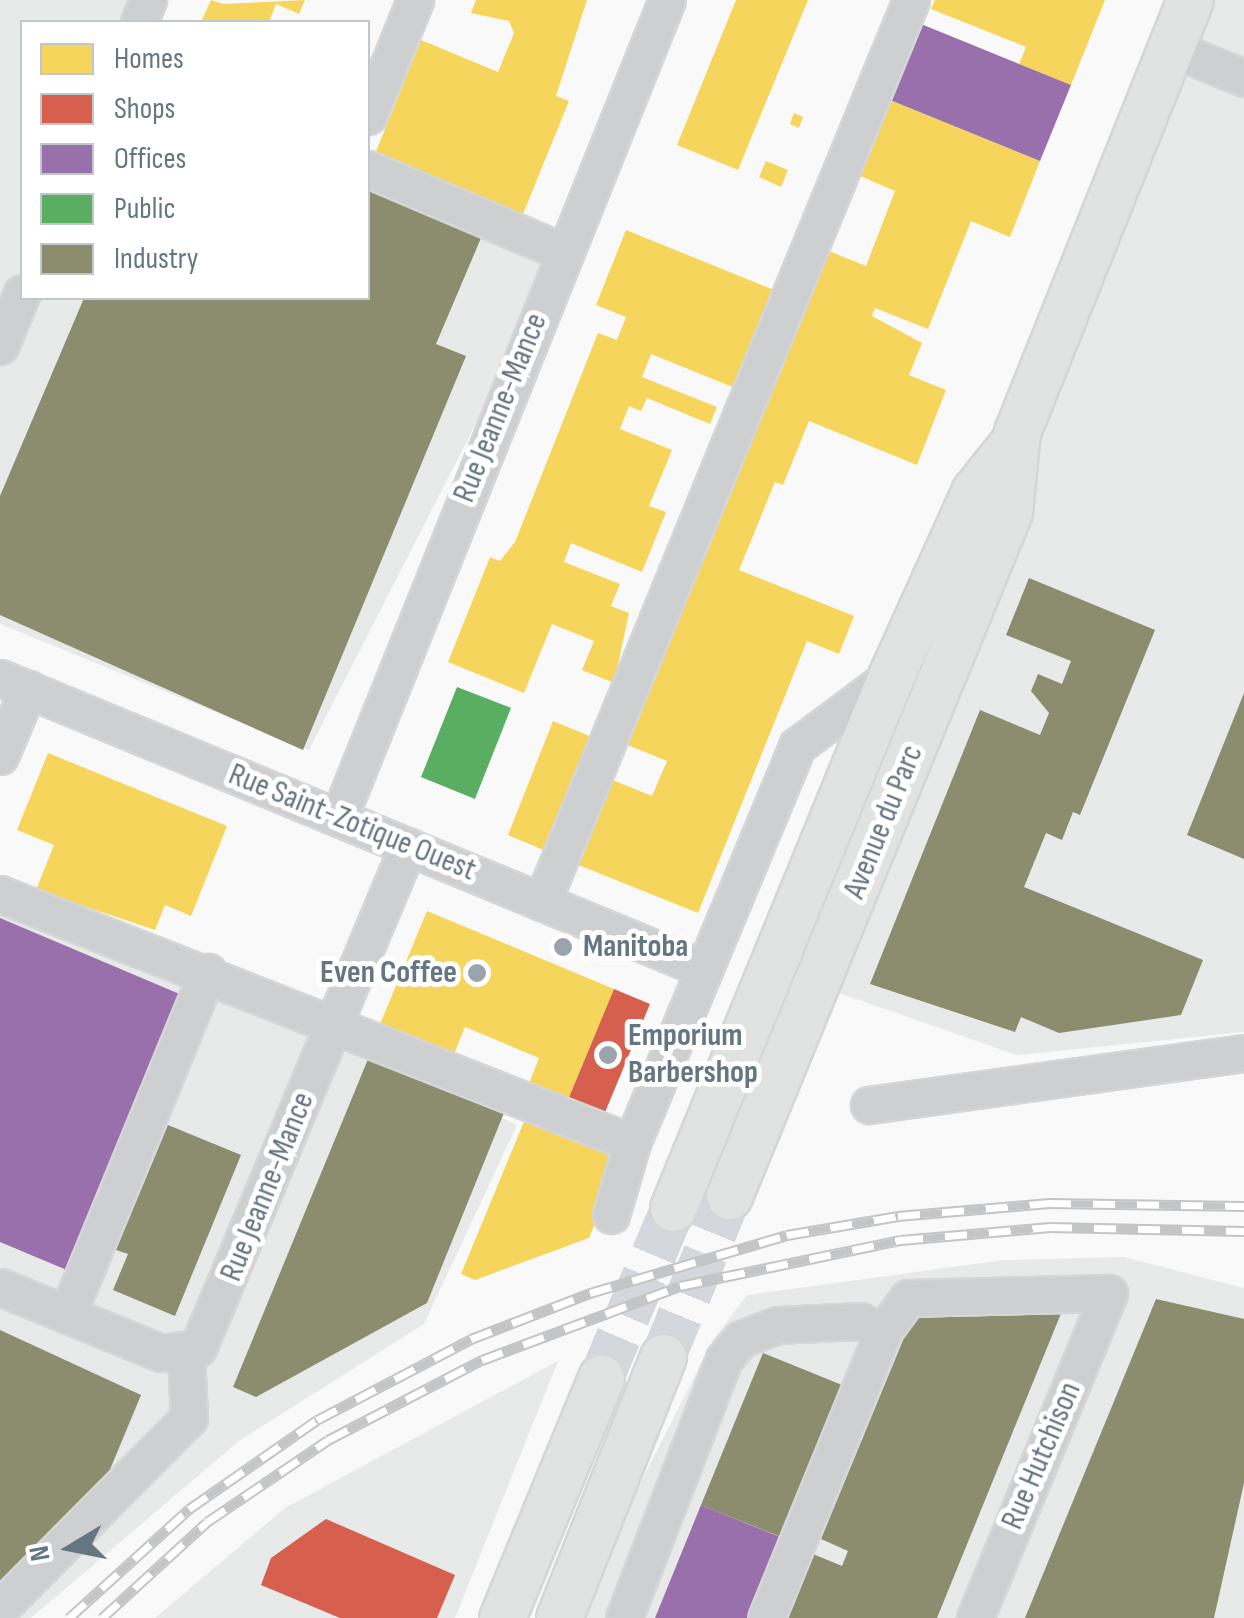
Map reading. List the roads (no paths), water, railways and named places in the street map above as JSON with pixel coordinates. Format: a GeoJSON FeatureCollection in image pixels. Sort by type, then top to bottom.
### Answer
{"type":"FeatureCollection","features":[{"type":"Feature","properties":{"kind":"main road","name":"Avenue du Parc"},"geometry":{"type":"LineString","coordinates":[[673,1208],[891,676],[974,492],[1013,443],[1190,0]]}},
{"type":"Feature","properties":{"kind":"main road","name":"Avenue du Parc"},"geometry":{"type":"LineString","coordinates":[[729,1196],[1009,512],[1013,443]]}},
{"type":"Feature","properties":{"kind":"main road"},"geometry":{"type":"LineString","coordinates":[[559,1618],[663,1357]]}},
{"type":"Feature","properties":{"kind":"main road"},"geometry":{"type":"LineString","coordinates":[[502,1618],[601,1378]]}},
{"type":"Feature","properties":{"kind":"street"},"geometry":{"type":"LineString","coordinates":[[370,111],[415,0]]}},
{"type":"Feature","properties":{"kind":"street","name":"Rue Jeanne-Mance"},"geometry":{"type":"LineString","coordinates":[[339,817],[667,0]]}},
{"type":"Feature","properties":{"kind":"street"},"geometry":{"type":"LineString","coordinates":[[542,902],[911,0]]}},
{"type":"Feature","properties":{"kind":"street"},"geometry":{"type":"LineString","coordinates":[[1171,48],[1244,78]]}},
{"type":"Feature","properties":{"kind":"street"},"geometry":{"type":"LineString","coordinates":[[370,171],[564,252]]}},
{"type":"Feature","properties":{"kind":"street"},"geometry":{"type":"LineString","coordinates":[[0,346],[20,298]]}},
{"type":"Feature","properties":{"kind":"street","name":"Avenue du Parc"},"geometry":{"type":"LineString","coordinates":[[611,1215],[632,1143],[796,746],[891,676]]}},
{"type":"Feature","properties":{"kind":"street"},"geometry":{"type":"LineString","coordinates":[[0,756],[14,684]]}},
{"type":"Feature","properties":{"kind":"street","name":"Rue Saint-Zotique Ouest"},"geometry":{"type":"LineString","coordinates":[[14,684],[704,969]]}},
{"type":"Feature","properties":{"kind":"street","name":"Rue Jeanne-Mance"},"geometry":{"type":"LineString","coordinates":[[186,1355],[207,1336],[408,846]]}},
{"type":"Feature","properties":{"kind":"street"},"geometry":{"type":"LineString","coordinates":[[0,894],[208,972],[632,1143]]}},
{"type":"Feature","properties":{"kind":"street"},"geometry":{"type":"LineString","coordinates":[[67,1315],[208,972]]}},
{"type":"Feature","properties":{"kind":"street"},"geometry":{"type":"LineString","coordinates":[[869,1104],[1244,1053]]}},
{"type":"Feature","properties":{"kind":"street"},"geometry":{"type":"LineString","coordinates":[[0,1287],[67,1315],[186,1355],[189,1418],[0,1608]]}},
{"type":"Feature","properties":{"kind":"street","name":"Rue Hutchison"},"geometry":{"type":"LineString","coordinates":[[883,1332],[908,1298],[1108,1293],[974,1618]]}},
{"type":"Feature","properties":{"kind":"street"},"geometry":{"type":"LineString","coordinates":[[624,1618],[719,1376],[741,1339],[778,1324],[860,1321],[883,1332],[766,1618]]}},
{"type":"Feature","properties":{"kind":"tunnel"},"geometry":{"type":"LineString","coordinates":[[663,1357],[729,1196]]}},
{"type":"Feature","properties":{"kind":"tunnel"},"geometry":{"type":"LineString","coordinates":[[601,1378],[673,1208]]}},
{"type":"Feature","properties":{"kind":"railway"},"geometry":{"type":"LineString","coordinates":[[69,1618],[189,1509],[317,1420],[471,1339],[590,1293],[787,1235],[898,1216],[1049,1203],[1244,1206]]}},
{"type":"Feature","properties":{"kind":"railway"},"geometry":{"type":"LineString","coordinates":[[102,1618],[207,1522],[328,1440],[482,1360],[680,1286],[901,1240],[1050,1227],[1244,1231]]}},
{"type":"Feature","properties":{"kind":"place","name":"Manitoba"},"geometry":{"type":"Point","coordinates":[563,947]}},
{"type":"Feature","properties":{"kind":"place","name":"Even Coffee"},"geometry":{"type":"Point","coordinates":[477,973]}},
{"type":"Feature","properties":{"kind":"place","name":"Emporium Barbershop"},"geometry":{"type":"Point","coordinates":[608,1055]}}]}
